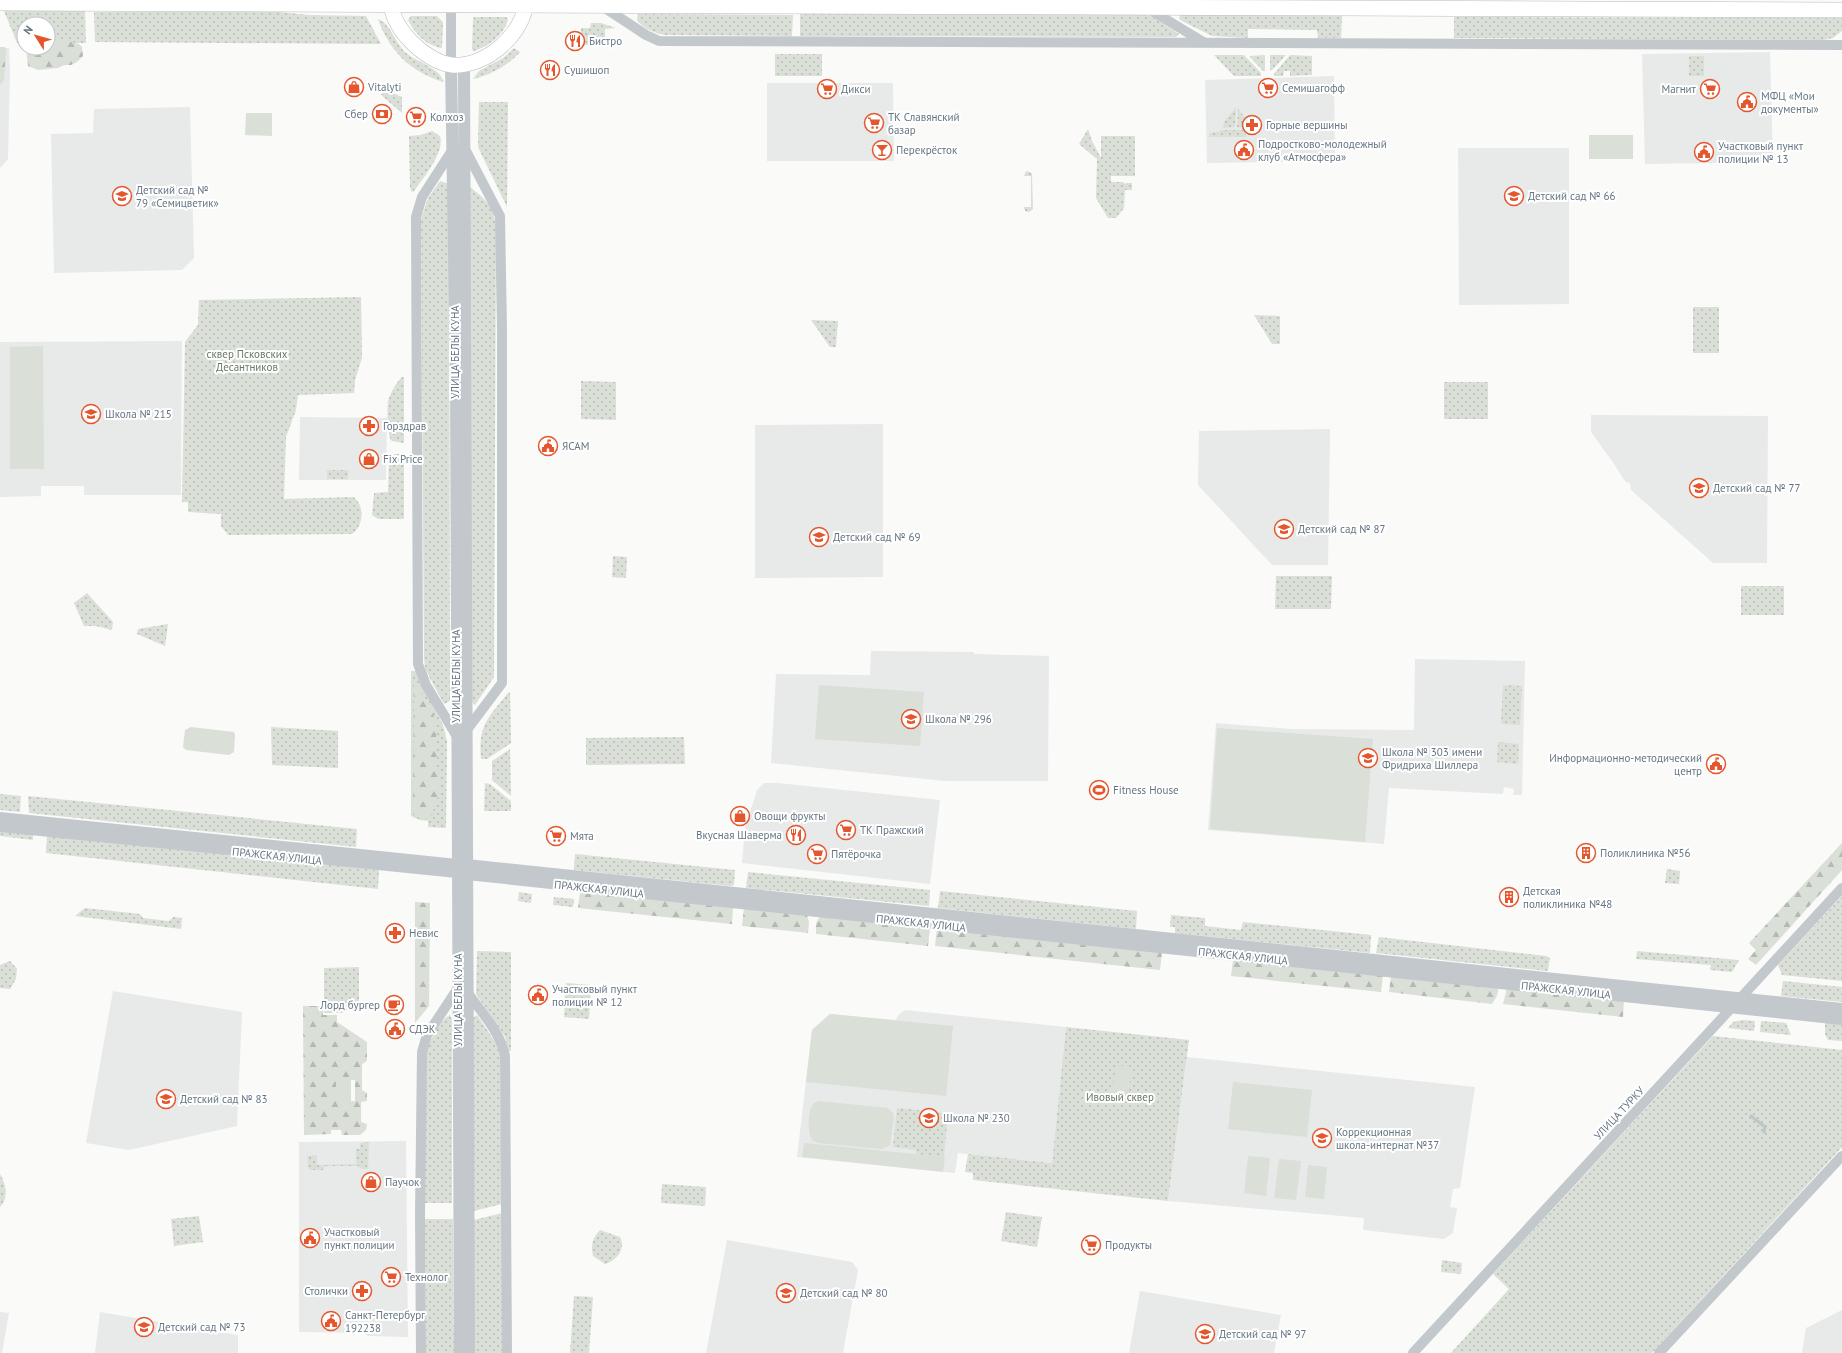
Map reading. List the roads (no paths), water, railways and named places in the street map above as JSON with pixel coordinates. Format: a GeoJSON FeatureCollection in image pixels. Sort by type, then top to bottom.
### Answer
{"type":"FeatureCollection","features":[{"type":"Feature","properties":{"kind":"main road"},"geometry":{"type":"LineString","coordinates":[[391,2],[396,20],[410,40],[429,56],[458,65],[484,58],[504,43],[519,23],[526,2]]}},
{"type":"Feature","properties":{"kind":"main road"},"geometry":{"type":"LineString","coordinates":[[0,3],[526,2],[600,5],[1058,3],[1145,7],[1842,10]]}},
{"type":"Feature","properties":{"kind":"street","name":"УЛИЦА БЕЛЫ КУНА"},"geometry":{"type":"LineString","coordinates":[[451,3],[458,65],[463,990],[469,1353]]}},
{"type":"Feature","properties":{"kind":"street"},"geometry":{"type":"LineString","coordinates":[[600,5],[646,35],[659,40],[1837,45],[1842,37]]}},
{"type":"Feature","properties":{"kind":"street"},"geometry":{"type":"LineString","coordinates":[[1145,7],[1205,43]]}},
{"type":"Feature","properties":{"kind":"street"},"geometry":{"type":"LineString","coordinates":[[459,148],[498,210],[501,221],[502,330],[502,683],[461,733],[426,685],[418,664],[416,352],[416,217],[422,197],[459,148]]}},
{"type":"Feature","properties":{"kind":"street","name":"ПРАЖСКАЯ УЛИЦА"},"geometry":{"type":"LineString","coordinates":[[0,817],[462,869],[1842,1019]]}},
{"type":"Feature","properties":{"kind":"street","name":"ПРАЖСКАЯ УЛИЦА"},"geometry":{"type":"LineString","coordinates":[[0,827],[462,869],[1842,1009]]}},
{"type":"Feature","properties":{"kind":"street","name":"УЛИЦА ТУРКУ"},"geometry":{"type":"LineString","coordinates":[[1413,1353],[1842,888]]}},
{"type":"Feature","properties":{"kind":"street","name":"УЛИЦА БЕЛЫ КУНА"},"geometry":{"type":"LineString","coordinates":[[460,1353],[463,990]]}},
{"type":"Feature","properties":{"kind":"street"},"geometry":{"type":"LineString","coordinates":[[421,1353],[420,1216],[422,1052],[427,1035],[463,990],[498,1035],[503,1045],[505,1056],[507,1353]]}},
{"type":"Feature","properties":{"kind":"street"},"geometry":{"type":"LineString","coordinates":[[1659,1353],[1842,1156]]}},
{"type":"Feature","properties":{"kind":"waterway"},"geometry":{"type":"LineString","coordinates":[[1751,1116],[1765,1127],[1764,1132]]}},
{"type":"Feature","properties":{"kind":"place","name":"Бистро"},"geometry":{"type":"Point","coordinates":[575,41]}},
{"type":"Feature","properties":{"kind":"place","name":"Сушишоп"},"geometry":{"type":"Point","coordinates":[550,70]}},
{"type":"Feature","properties":{"kind":"place","name":"Vitalyti"},"geometry":{"type":"Point","coordinates":[354,87]}},
{"type":"Feature","properties":{"kind":"place","name":"Семишагофф"},"geometry":{"type":"Point","coordinates":[1268,88]}},
{"type":"Feature","properties":{"kind":"place","name":"Дикси"},"geometry":{"type":"Point","coordinates":[827,89]}},
{"type":"Feature","properties":{"kind":"place","name":"Магнит"},"geometry":{"type":"Point","coordinates":[1710,89]}},
{"type":"Feature","properties":{"kind":"place","name":"МФЦ «Мои документы»"},"geometry":{"type":"Point","coordinates":[1747,102]}},
{"type":"Feature","properties":{"kind":"place","name":"Сбер"},"geometry":{"type":"Point","coordinates":[382,114]}},
{"type":"Feature","properties":{"kind":"place","name":"Колхоз"},"geometry":{"type":"Point","coordinates":[416,117]}},
{"type":"Feature","properties":{"kind":"place","name":"ТК Славянский базар"},"geometry":{"type":"Point","coordinates":[874,123]}},
{"type":"Feature","properties":{"kind":"place","name":"Горные вершины"},"geometry":{"type":"Point","coordinates":[1252,125]}},
{"type":"Feature","properties":{"kind":"place","name":"Перекрёсток"},"geometry":{"type":"Point","coordinates":[882,150]}},
{"type":"Feature","properties":{"kind":"place","name":"Подростково-молодежный клуб «Атмосфера»"},"geometry":{"type":"Point","coordinates":[1244,150]}},
{"type":"Feature","properties":{"kind":"place","name":"Участковый пункт полиции № 13"},"geometry":{"type":"Point","coordinates":[1704,152]}},
{"type":"Feature","properties":{"kind":"place","name":"Детский сад № 79 «Семицветик»"},"geometry":{"type":"Point","coordinates":[122,196]}},
{"type":"Feature","properties":{"kind":"place","name":"Детский сад № 66"},"geometry":{"type":"Point","coordinates":[1514,196]}},
{"type":"Feature","properties":{"kind":"place","name":"Школа № 215"},"geometry":{"type":"Point","coordinates":[91,414]}},
{"type":"Feature","properties":{"kind":"place","name":"Горздрав"},"geometry":{"type":"Point","coordinates":[369,426]}},
{"type":"Feature","properties":{"kind":"place","name":"ЯСАМ"},"geometry":{"type":"Point","coordinates":[548,446]}},
{"type":"Feature","properties":{"kind":"place","name":"Fix Price"},"geometry":{"type":"Point","coordinates":[369,459]}},
{"type":"Feature","properties":{"kind":"place","name":"Детский сад № 77"},"geometry":{"type":"Point","coordinates":[1699,488]}},
{"type":"Feature","properties":{"kind":"place","name":"Детский сад № 87"},"geometry":{"type":"Point","coordinates":[1284,529]}},
{"type":"Feature","properties":{"kind":"place","name":"Детский сад № 69"},"geometry":{"type":"Point","coordinates":[819,537]}},
{"type":"Feature","properties":{"kind":"place","name":"Школа № 296"},"geometry":{"type":"Point","coordinates":[911,719]}},
{"type":"Feature","properties":{"kind":"place","name":"Школа № 303 имени Фридриха Шиллера"},"geometry":{"type":"Point","coordinates":[1368,758]}},
{"type":"Feature","properties":{"kind":"place","name":"Информационно-методический центр"},"geometry":{"type":"Point","coordinates":[1716,764]}},
{"type":"Feature","properties":{"kind":"place","name":"Fitness House"},"geometry":{"type":"Point","coordinates":[1099,790]}},
{"type":"Feature","properties":{"kind":"place","name":"Овощи фрукты"},"geometry":{"type":"Point","coordinates":[740,816]}},
{"type":"Feature","properties":{"kind":"place","name":"ТК Пражский"},"geometry":{"type":"Point","coordinates":[846,830]}},
{"type":"Feature","properties":{"kind":"place","name":"Вкусная Шаверма"},"geometry":{"type":"Point","coordinates":[796,835]}},
{"type":"Feature","properties":{"kind":"place","name":"Мята"},"geometry":{"type":"Point","coordinates":[556,836]}},
{"type":"Feature","properties":{"kind":"place","name":"Поликлиника №56"},"geometry":{"type":"Point","coordinates":[1586,853]}},
{"type":"Feature","properties":{"kind":"place","name":"Пятёрочка"},"geometry":{"type":"Point","coordinates":[817,854]}},
{"type":"Feature","properties":{"kind":"place","name":"Детская поликлиника №48"},"geometry":{"type":"Point","coordinates":[1509,897]}},
{"type":"Feature","properties":{"kind":"place","name":"Невис"},"geometry":{"type":"Point","coordinates":[395,933]}},
{"type":"Feature","properties":{"kind":"place","name":"Участковый пункт полиции № 12"},"geometry":{"type":"Point","coordinates":[538,995]}},
{"type":"Feature","properties":{"kind":"place","name":"Лорд бургер"},"geometry":{"type":"Point","coordinates":[394,1005]}},
{"type":"Feature","properties":{"kind":"place","name":"СДЭК"},"geometry":{"type":"Point","coordinates":[395,1029]}},
{"type":"Feature","properties":{"kind":"place","name":"Детский сад № 83"},"geometry":{"type":"Point","coordinates":[166,1099]}},
{"type":"Feature","properties":{"kind":"place","name":"Школа № 230"},"geometry":{"type":"Point","coordinates":[929,1118]}},
{"type":"Feature","properties":{"kind":"place","name":"Коррекционная школа-интернат №37"},"geometry":{"type":"Point","coordinates":[1322,1138]}},
{"type":"Feature","properties":{"kind":"place","name":"Паучок"},"geometry":{"type":"Point","coordinates":[371,1182]}},
{"type":"Feature","properties":{"kind":"place","name":"Участковый пункт полиции"},"geometry":{"type":"Point","coordinates":[310,1238]}},
{"type":"Feature","properties":{"kind":"place","name":"Продукты"},"geometry":{"type":"Point","coordinates":[1091,1245]}},
{"type":"Feature","properties":{"kind":"place","name":"Технолог"},"geometry":{"type":"Point","coordinates":[391,1277]}},
{"type":"Feature","properties":{"kind":"place","name":"Столички"},"geometry":{"type":"Point","coordinates":[362,1291]}},
{"type":"Feature","properties":{"kind":"place","name":"Детский сад № 80"},"geometry":{"type":"Point","coordinates":[786,1293]}},
{"type":"Feature","properties":{"kind":"place","name":"Санкт-Петербург 192238"},"geometry":{"type":"Point","coordinates":[331,1321]}},
{"type":"Feature","properties":{"kind":"place","name":"Детский сад № 73"},"geometry":{"type":"Point","coordinates":[144,1327]}},
{"type":"Feature","properties":{"kind":"place","name":"Детский сад № 97"},"geometry":{"type":"Point","coordinates":[1205,1334]}},
{"type":"Feature","properties":{"kind":"park label","name":"сквер Псковских Десантников"},"geometry":{"type":"Point","coordinates":[247,360]}},
{"type":"Feature","properties":{"kind":"park label","name":"Ивовый сквер"},"geometry":{"type":"Point","coordinates":[1120,1097]}}]}
